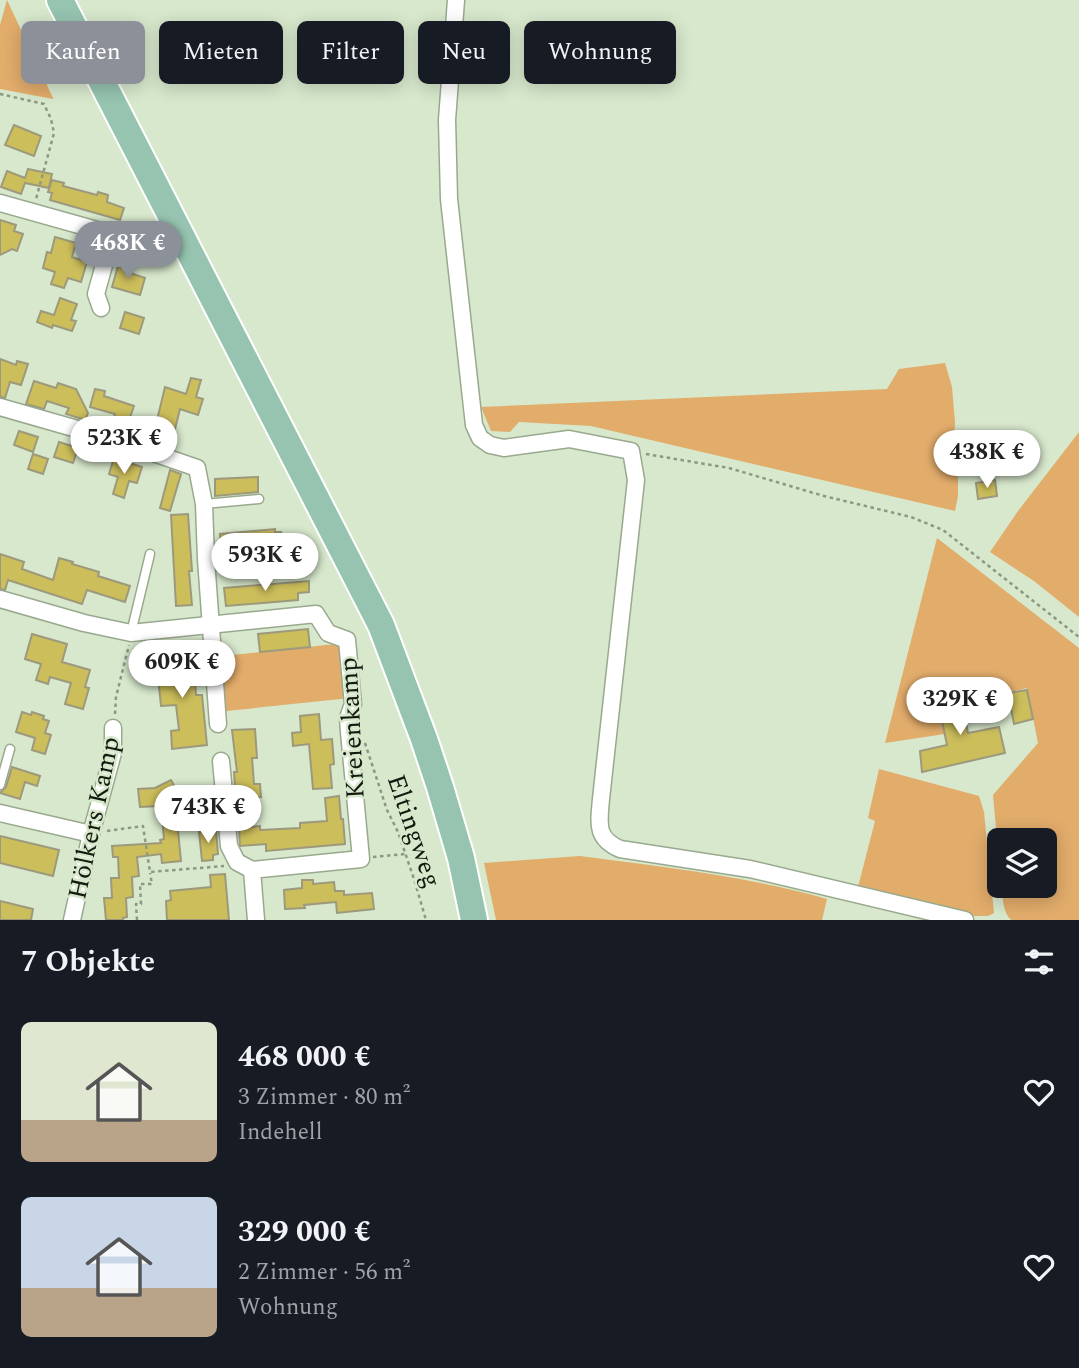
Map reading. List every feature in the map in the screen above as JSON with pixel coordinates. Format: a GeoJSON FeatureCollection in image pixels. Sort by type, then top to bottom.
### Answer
{"type":"FeatureCollection","features":[{"type":"Feature","properties":{"kind":"main road"},"geometry":{"type":"LineString","coordinates":[[60,0],[381,625],[440,787],[461,858],[474,920]]}},
{"type":"Feature","properties":{"kind":"street"},"geometry":{"type":"LineString","coordinates":[[456,0],[447,120],[449,199],[474,425],[480,438],[490,445],[504,448],[569,439],[631,451],[636,480],[599,816],[601,834],[609,844],[620,849],[751,869],[965,920]]}},
{"type":"Feature","properties":{"kind":"street"},"geometry":{"type":"LineString","coordinates":[[0,203],[104,232],[108,247],[96,294],[101,308]]}},
{"type":"Feature","properties":{"kind":"street"},"geometry":{"type":"LineString","coordinates":[[0,407],[119,441],[197,468],[204,504],[218,724]]}},
{"type":"Feature","properties":{"kind":"street"},"geometry":{"type":"LineString","coordinates":[[0,599],[84,623],[131,633],[211,625]]}},
{"type":"Feature","properties":{"kind":"street","name":"Kreienkamp"},"geometry":{"type":"LineString","coordinates":[[211,625],[316,614],[328,633],[347,640],[354,704],[348,718],[361,859]]}},
{"type":"Feature","properties":{"kind":"street","name":"Hölkers Kamp"},"geometry":{"type":"LineString","coordinates":[[72,920],[113,753],[113,728]]}},
{"type":"Feature","properties":{"kind":"street"},"geometry":{"type":"LineString","coordinates":[[221,761],[229,846],[237,862],[251,870],[361,859]]}},
{"type":"Feature","properties":{"kind":"street"},"geometry":{"type":"LineString","coordinates":[[0,813],[91,834]]}},
{"type":"Feature","properties":{"kind":"street"},"geometry":{"type":"LineString","coordinates":[[251,870],[256,920]]}},
{"type":"Feature","properties":{"kind":"lane"},"geometry":{"type":"LineString","coordinates":[[204,504],[259,499]]}},
{"type":"Feature","properties":{"kind":"lane"},"geometry":{"type":"LineString","coordinates":[[206,559],[275,553]]}},
{"type":"Feature","properties":{"kind":"lane"},"geometry":{"type":"LineString","coordinates":[[131,633],[150,554]]}},
{"type":"Feature","properties":{"kind":"lane"},"geometry":{"type":"LineString","coordinates":[[0,785],[10,749]]}},
{"type":"Feature","properties":{"kind":"path"},"geometry":{"type":"LineString","coordinates":[[0,94],[44,104],[51,119],[54,133],[32,212]]}},
{"type":"Feature","properties":{"kind":"path"},"geometry":{"type":"LineString","coordinates":[[631,451],[729,468],[824,496],[911,517],[943,530],[1079,637]]}},
{"type":"Feature","properties":{"kind":"path","name":"Hölkers Kamp"},"geometry":{"type":"LineString","coordinates":[[113,728],[116,697],[131,633]]}},
{"type":"Feature","properties":{"kind":"path","name":"Eltingweg"},"geometry":{"type":"LineString","coordinates":[[365,741],[426,920]]}},
{"type":"Feature","properties":{"kind":"path"},"geometry":{"type":"LineString","coordinates":[[91,834],[144,826],[152,884],[140,884],[141,904],[136,904],[137,920]]}},
{"type":"Feature","properties":{"kind":"path"},"geometry":{"type":"LineString","coordinates":[[361,859],[405,854]]}},
{"type":"Feature","properties":{"kind":"path"},"geometry":{"type":"LineString","coordinates":[[150,872],[221,867],[237,862]]}},
{"type":"Feature","properties":{"kind":"shaded area"},"geometry":{"type":"Polygon","coordinates":[[[7,0],[21,30],[21,84],[46,84],[53,99],[0,89],[0,25],[7,0]]]}},
{"type":"Feature","properties":{"kind":"shaded area"},"geometry":{"type":"Polygon","coordinates":[[[945,363],[952,387],[955,422],[953,462],[958,478],[958,496],[955,511],[591,426],[519,422],[510,432],[491,431],[481,407],[887,389],[899,369],[945,363]]]}},
{"type":"Feature","properties":{"kind":"shaded area"},"geometry":{"type":"Polygon","coordinates":[[[1079,432],[1079,617],[1034,581],[990,552],[1079,432]]]}},
{"type":"Feature","properties":{"kind":"shaded area"},"geometry":{"type":"Polygon","coordinates":[[[937,538],[1079,648],[1079,920],[1011,920],[1004,908],[1003,898],[1057,898],[1057,828],[996,828],[993,795],[1038,743],[1027,688],[1007,693],[982,683],[935,688],[945,734],[885,743],[937,538]]]}},
{"type":"Feature","properties":{"kind":"shaded area"},"geometry":{"type":"Polygon","coordinates":[[[345,643],[350,698],[217,712],[213,657],[345,643]]]}},
{"type":"Feature","properties":{"kind":"shaded area"},"geometry":{"type":"Polygon","coordinates":[[[879,769],[979,796],[984,812],[987,842],[987,898],[993,898],[994,913],[975,916],[858,887],[875,821],[868,818],[879,769]]]}},
{"type":"Feature","properties":{"kind":"shaded area"},"geometry":{"type":"Polygon","coordinates":[[[580,856],[735,878],[827,899],[822,920],[496,920],[484,863],[580,856]]]}},
{"type":"Feature","properties":{"kind":"building"},"geometry":{"type":"Polygon","coordinates":[[[14,125],[41,136],[34,156],[5,145],[14,125]]]}},
{"type":"Feature","properties":{"kind":"building"},"geometry":{"type":"Polygon","coordinates":[[[28,169],[52,174],[49,188],[25,183],[21,194],[1,187],[7,171],[25,178],[28,169]]]}},
{"type":"Feature","properties":{"kind":"building"},"geometry":{"type":"Polygon","coordinates":[[[52,180],[64,183],[63,186],[97,195],[98,192],[108,195],[107,202],[124,208],[120,220],[50,200],[52,193],[48,192],[52,180]]]}},
{"type":"Feature","properties":{"kind":"building"},"geometry":{"type":"Polygon","coordinates":[[[0,220],[16,225],[14,231],[23,234],[17,251],[12,249],[0,255],[0,220]]]}},
{"type":"Feature","properties":{"kind":"building"},"geometry":{"type":"Polygon","coordinates":[[[55,237],[76,243],[72,257],[87,262],[81,282],[68,278],[64,288],[51,284],[55,272],[43,268],[55,237]]]}},
{"type":"Feature","properties":{"kind":"building"},"geometry":{"type":"Polygon","coordinates":[[[118,266],[145,278],[140,295],[112,287],[118,266]]]}},
{"type":"Feature","properties":{"kind":"building"},"geometry":{"type":"Polygon","coordinates":[[[60,298],[77,304],[71,320],[76,321],[72,331],[37,322],[41,311],[54,315],[60,298]]]}},
{"type":"Feature","properties":{"kind":"building"},"geometry":{"type":"Polygon","coordinates":[[[125,312],[144,318],[139,334],[120,328],[125,312]]]}},
{"type":"Feature","properties":{"kind":"building"},"geometry":{"type":"Polygon","coordinates":[[[0,359],[16,365],[17,361],[28,364],[21,385],[10,382],[5,398],[0,397],[0,359]]]}},
{"type":"Feature","properties":{"kind":"building"},"geometry":{"type":"Polygon","coordinates":[[[191,378],[201,380],[196,397],[203,399],[198,415],[180,409],[171,445],[152,441],[165,387],[186,394],[191,378]]]}},
{"type":"Feature","properties":{"kind":"building"},"geometry":{"type":"Polygon","coordinates":[[[34,381],[56,388],[58,383],[76,389],[88,413],[85,420],[66,414],[69,408],[47,401],[44,409],[26,404],[34,381]]]}},
{"type":"Feature","properties":{"kind":"building"},"geometry":{"type":"Polygon","coordinates":[[[95,389],[105,391],[104,396],[134,406],[127,426],[113,421],[115,414],[90,407],[95,389]]]}},
{"type":"Feature","properties":{"kind":"building"},"geometry":{"type":"Polygon","coordinates":[[[19,431],[38,437],[33,452],[14,445],[19,431]]]}},
{"type":"Feature","properties":{"kind":"building"},"geometry":{"type":"Polygon","coordinates":[[[59,442],[78,448],[73,463],[54,457],[59,442]]]}},
{"type":"Feature","properties":{"kind":"building"},"geometry":{"type":"Polygon","coordinates":[[[33,454],[48,459],[43,474],[28,469],[33,454]]]}},
{"type":"Feature","properties":{"kind":"building"},"geometry":{"type":"Polygon","coordinates":[[[114,458],[142,467],[137,483],[129,481],[124,498],[113,494],[118,477],[109,474],[114,458]]]}},
{"type":"Feature","properties":{"kind":"building"},"geometry":{"type":"Polygon","coordinates":[[[170,470],[181,474],[170,511],[160,508],[170,470]]]}},
{"type":"Feature","properties":{"kind":"building"},"geometry":{"type":"Polygon","coordinates":[[[258,477],[258,492],[215,496],[215,479],[258,477]]]}},
{"type":"Feature","properties":{"kind":"building"},"geometry":{"type":"Polygon","coordinates":[[[995,480],[997,496],[978,499],[976,483],[995,480]]]}},
{"type":"Feature","properties":{"kind":"building"},"geometry":{"type":"Polygon","coordinates":[[[188,514],[192,605],[176,606],[171,515],[188,514]]]}},
{"type":"Feature","properties":{"kind":"building"},"geometry":{"type":"Polygon","coordinates":[[[275,529],[275,532],[281,532],[282,547],[221,551],[220,534],[275,529]]]}},
{"type":"Feature","properties":{"kind":"building"},"geometry":{"type":"Polygon","coordinates":[[[0,554],[24,562],[22,569],[53,580],[59,558],[73,562],[72,564],[99,572],[98,576],[130,586],[125,602],[87,590],[82,604],[8,580],[5,590],[0,589],[0,554]]]}},
{"type":"Feature","properties":{"kind":"building"},"geometry":{"type":"Polygon","coordinates":[[[309,581],[309,592],[298,593],[298,600],[226,606],[224,588],[309,581]]]}},
{"type":"Feature","properties":{"kind":"building"},"geometry":{"type":"Polygon","coordinates":[[[308,629],[310,647],[260,652],[258,634],[308,629]]]}},
{"type":"Feature","properties":{"kind":"building"},"geometry":{"type":"Polygon","coordinates":[[[32,634],[67,644],[62,662],[90,670],[85,687],[89,688],[83,709],[65,704],[71,683],[50,677],[48,684],[36,680],[41,664],[25,659],[32,634]]]}},
{"type":"Feature","properties":{"kind":"building"},"geometry":{"type":"Polygon","coordinates":[[[193,655],[196,695],[202,695],[207,745],[172,749],[171,731],[179,730],[176,705],[161,706],[156,658],[193,655]]]}},
{"type":"Feature","properties":{"kind":"building"},"geometry":{"type":"Polygon","coordinates":[[[959,688],[968,733],[999,727],[1005,753],[922,772],[920,751],[947,745],[936,692],[959,688]]]}},
{"type":"Feature","properties":{"kind":"building"},"geometry":{"type":"Polygon","coordinates":[[[1027,690],[1033,719],[1014,724],[1008,693],[1027,690]]]}},
{"type":"Feature","properties":{"kind":"building"},"geometry":{"type":"Polygon","coordinates":[[[22,712],[44,716],[43,719],[49,721],[45,733],[51,735],[45,754],[32,750],[35,738],[16,732],[22,712]]]}},
{"type":"Feature","properties":{"kind":"building"},"geometry":{"type":"Polygon","coordinates":[[[319,714],[321,740],[332,739],[334,764],[330,765],[332,788],[313,789],[309,744],[293,746],[292,733],[301,732],[300,716],[319,714]]]}},
{"type":"Feature","properties":{"kind":"building"},"geometry":{"type":"Polygon","coordinates":[[[255,729],[257,758],[252,758],[254,784],[260,784],[261,797],[236,799],[234,772],[237,772],[232,730],[255,729]]]}},
{"type":"Feature","properties":{"kind":"building"},"geometry":{"type":"Polygon","coordinates":[[[12,767],[40,776],[37,786],[25,782],[20,799],[0,793],[6,787],[12,767]]]}},
{"type":"Feature","properties":{"kind":"building"},"geometry":{"type":"Polygon","coordinates":[[[171,780],[176,789],[181,861],[162,863],[161,854],[137,857],[139,876],[132,877],[133,897],[126,898],[127,917],[123,920],[106,920],[104,898],[112,898],[111,878],[119,878],[118,857],[113,857],[112,846],[161,843],[160,840],[164,839],[161,806],[140,807],[138,789],[155,788],[171,780]]]}},
{"type":"Feature","properties":{"kind":"building"},"geometry":{"type":"Polygon","coordinates":[[[339,796],[345,844],[266,851],[266,844],[240,846],[239,828],[300,828],[300,823],[327,821],[325,798],[339,796]]]}},
{"type":"Feature","properties":{"kind":"building"},"geometry":{"type":"Polygon","coordinates":[[[216,830],[218,854],[213,855],[213,860],[202,861],[199,832],[216,830]]]}},
{"type":"Feature","properties":{"kind":"building"},"geometry":{"type":"Polygon","coordinates":[[[0,836],[59,850],[53,876],[0,863],[0,836]]]}},
{"type":"Feature","properties":{"kind":"building"},"geometry":{"type":"Polygon","coordinates":[[[225,874],[229,920],[167,920],[166,901],[171,900],[170,891],[211,887],[210,875],[225,874]]]}},
{"type":"Feature","properties":{"kind":"building"},"geometry":{"type":"Polygon","coordinates":[[[302,880],[313,880],[313,884],[334,882],[335,891],[344,891],[344,895],[372,893],[374,909],[337,913],[336,902],[285,909],[284,890],[302,888],[302,880]]]}},
{"type":"Feature","properties":{"kind":"building"},"geometry":{"type":"Polygon","coordinates":[[[0,901],[33,909],[31,920],[0,920],[0,901]]]}}]}
